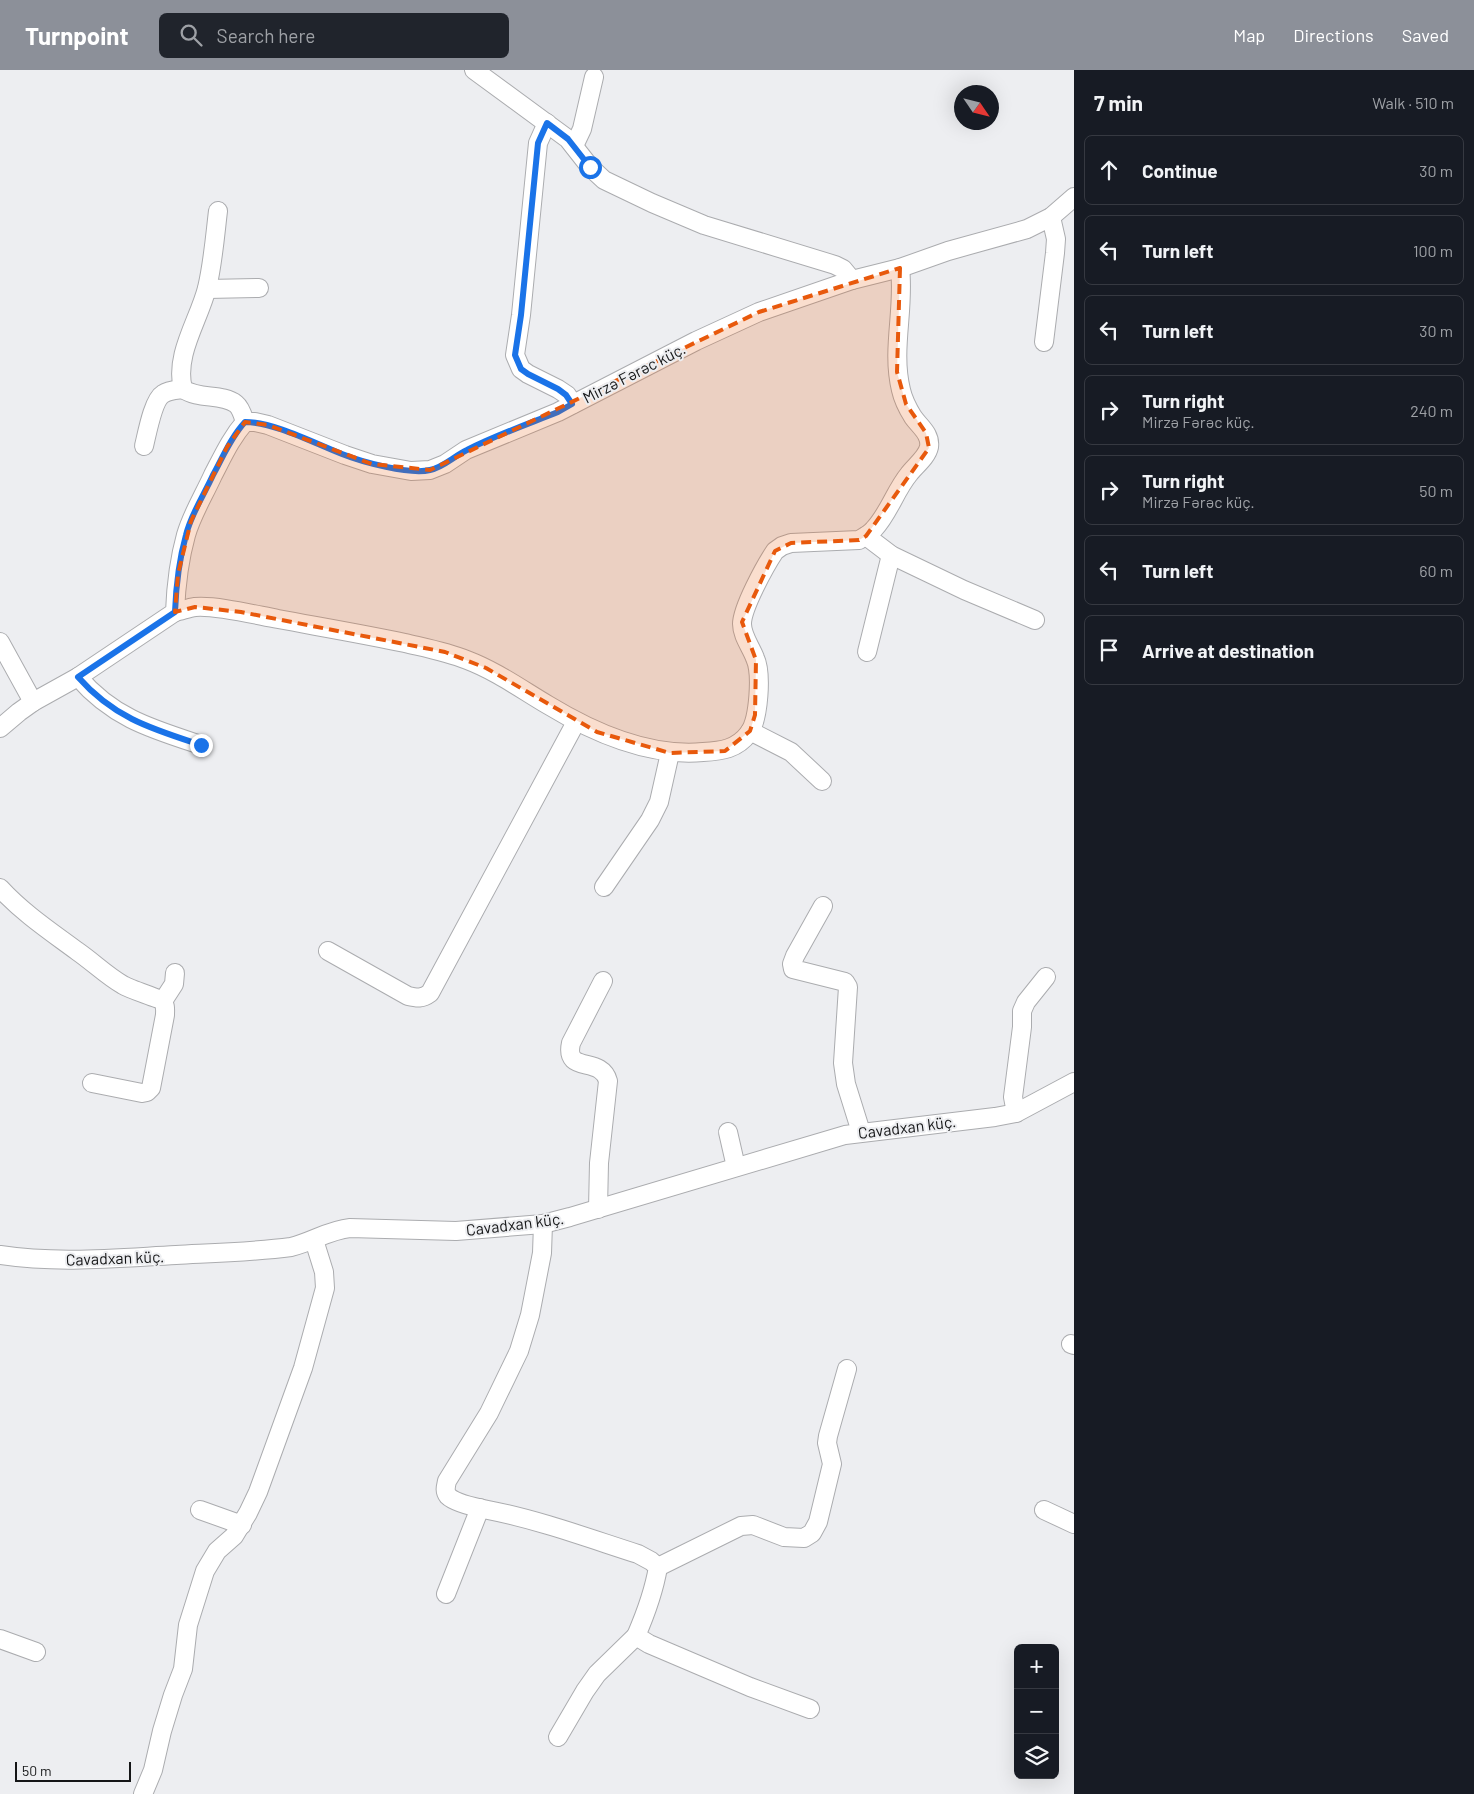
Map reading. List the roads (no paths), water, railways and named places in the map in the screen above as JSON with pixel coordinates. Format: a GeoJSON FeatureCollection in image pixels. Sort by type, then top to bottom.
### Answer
{"type":"FeatureCollection","features":[{"type":"Feature","properties":{"kind":"street"},"geometry":{"type":"LineString","coordinates":[[474,70],[547,123],[574,146],[597,174],[652,204],[704,225],[835,265],[843,269],[852,280]]}},
{"type":"Feature","properties":{"kind":"street"},"geometry":{"type":"LineString","coordinates":[[574,146],[582,129],[594,77]]}},
{"type":"Feature","properties":{"kind":"street"},"geometry":{"type":"LineString","coordinates":[[547,123],[538,143],[522,306],[515,355],[521,369],[558,389],[566,395],[572,404]]}},
{"type":"Feature","properties":{"kind":"street","name":"Mirzə Fərəc küç."},"geometry":{"type":"LineString","coordinates":[[245,422],[268,425],[372,464],[421,471],[437,468],[466,450],[558,412],[696,341],[759,312],[852,280],[900,268],[948,251],[1026,229],[1051,217],[1074,197]]}},
{"type":"Feature","properties":{"kind":"street"},"geometry":{"type":"LineString","coordinates":[[175,612],[178,574],[188,528],[237,430],[245,422],[236,404],[225,399],[189,393],[183,389],[180,378],[183,358],[207,289],[218,210]]}},
{"type":"Feature","properties":{"kind":"street"},"geometry":{"type":"LineString","coordinates":[[1044,342],[1056,239],[1051,217]]}},
{"type":"Feature","properties":{"kind":"street"},"geometry":{"type":"LineString","coordinates":[[0,728],[33,702],[78,677],[175,612],[195,607],[241,612],[445,652],[486,668],[576,722],[597,732],[643,747],[670,753],[687,754],[725,751],[735,746],[750,731],[755,715],[758,694],[756,660],[743,630],[742,622],[746,607],[775,551],[791,543],[859,540],[866,536],[882,518],[898,488],[929,448],[929,439],[926,433],[906,404],[897,372],[896,348],[902,296],[900,268]]}},
{"type":"Feature","properties":{"kind":"street"},"geometry":{"type":"LineString","coordinates":[[207,289],[259,288]]}},
{"type":"Feature","properties":{"kind":"street"},"geometry":{"type":"LineString","coordinates":[[144,446],[157,401],[162,394],[168,391],[183,389]]}},
{"type":"Feature","properties":{"kind":"street"},"geometry":{"type":"LineString","coordinates":[[866,536],[891,555],[971,594],[1034,620]]}},
{"type":"Feature","properties":{"kind":"street"},"geometry":{"type":"LineString","coordinates":[[868,652],[891,555]]}},
{"type":"Feature","properties":{"kind":"street"},"geometry":{"type":"LineString","coordinates":[[0,642],[33,702]]}},
{"type":"Feature","properties":{"kind":"street"},"geometry":{"type":"LineString","coordinates":[[78,677],[98,699],[121,714],[148,728],[201,745]]}},
{"type":"Feature","properties":{"kind":"street"},"geometry":{"type":"LineString","coordinates":[[328,951],[408,996],[418,998],[430,993],[576,722]]}},
{"type":"Feature","properties":{"kind":"street"},"geometry":{"type":"LineString","coordinates":[[750,731],[791,752],[822,781]]}},
{"type":"Feature","properties":{"kind":"street"},"geometry":{"type":"LineString","coordinates":[[604,887],[650,820],[659,802],[670,753]]}},
{"type":"Feature","properties":{"kind":"street"},"geometry":{"type":"LineString","coordinates":[[0,888],[30,918],[107,975],[132,990],[163,1001],[166,1015],[151,1088],[147,1092],[142,1093],[92,1083]]}},
{"type":"Feature","properties":{"kind":"street"},"geometry":{"type":"LineString","coordinates":[[823,906],[792,964],[793,969],[845,982],[848,987],[843,1063],[846,1084],[861,1132]]}},
{"type":"Feature","properties":{"kind":"street"},"geometry":{"type":"LineString","coordinates":[[163,1001],[174,984],[175,972]]}},
{"type":"Feature","properties":{"kind":"street"},"geometry":{"type":"LineString","coordinates":[[1016,1112],[1013,1097],[1022,1027],[1022,1011],[1026,1002],[1046,977]]}},
{"type":"Feature","properties":{"kind":"street"},"geometry":{"type":"LineString","coordinates":[[598,1209],[599,1163],[608,1082],[606,1074],[601,1069],[575,1061],[570,1057],[570,1050],[571,1043],[603,981]]}},
{"type":"Feature","properties":{"kind":"street","name":"Cavadxan küç."},"geometry":{"type":"LineString","coordinates":[[0,1255],[51,1260],[124,1258],[291,1247],[314,1240],[339,1229],[350,1228],[456,1231],[543,1224],[846,1135],[995,1117],[1016,1112],[1074,1082]]}},
{"type":"Feature","properties":{"kind":"street"},"geometry":{"type":"LineString","coordinates":[[728,1132],[736,1167]]}},
{"type":"Feature","properties":{"kind":"street"},"geometry":{"type":"LineString","coordinates":[[543,1224],[542,1253],[530,1315],[521,1344],[489,1413],[447,1481],[445,1490],[448,1496],[456,1500],[480,1508],[542,1523],[638,1554],[658,1567]]}},
{"type":"Feature","properties":{"kind":"street"},"geometry":{"type":"LineString","coordinates":[[143,1794],[153,1770],[172,1695],[183,1669],[188,1625],[205,1570],[218,1551],[234,1536],[242,1525],[258,1492],[303,1368],[325,1288],[324,1272],[314,1240]]}},
{"type":"Feature","properties":{"kind":"street"},"geometry":{"type":"LineString","coordinates":[[558,1737],[597,1674],[636,1636],[647,1611],[658,1567],[741,1526],[753,1524],[784,1537],[804,1538],[812,1533],[818,1522],[832,1464],[827,1443],[828,1436],[847,1369]]}},
{"type":"Feature","properties":{"kind":"street"},"geometry":{"type":"LineString","coordinates":[[446,1594],[480,1508]]}},
{"type":"Feature","properties":{"kind":"street"},"geometry":{"type":"LineString","coordinates":[[200,1510],[242,1525]]}},
{"type":"Feature","properties":{"kind":"street"},"geometry":{"type":"LineString","coordinates":[[1044,1510],[1074,1524]]}},
{"type":"Feature","properties":{"kind":"street"},"geometry":{"type":"LineString","coordinates":[[636,1636],[649,1644],[750,1687],[810,1710]]}},
{"type":"Feature","properties":{"kind":"street"},"geometry":{"type":"LineString","coordinates":[[0,1640],[36,1652]]}}]}
